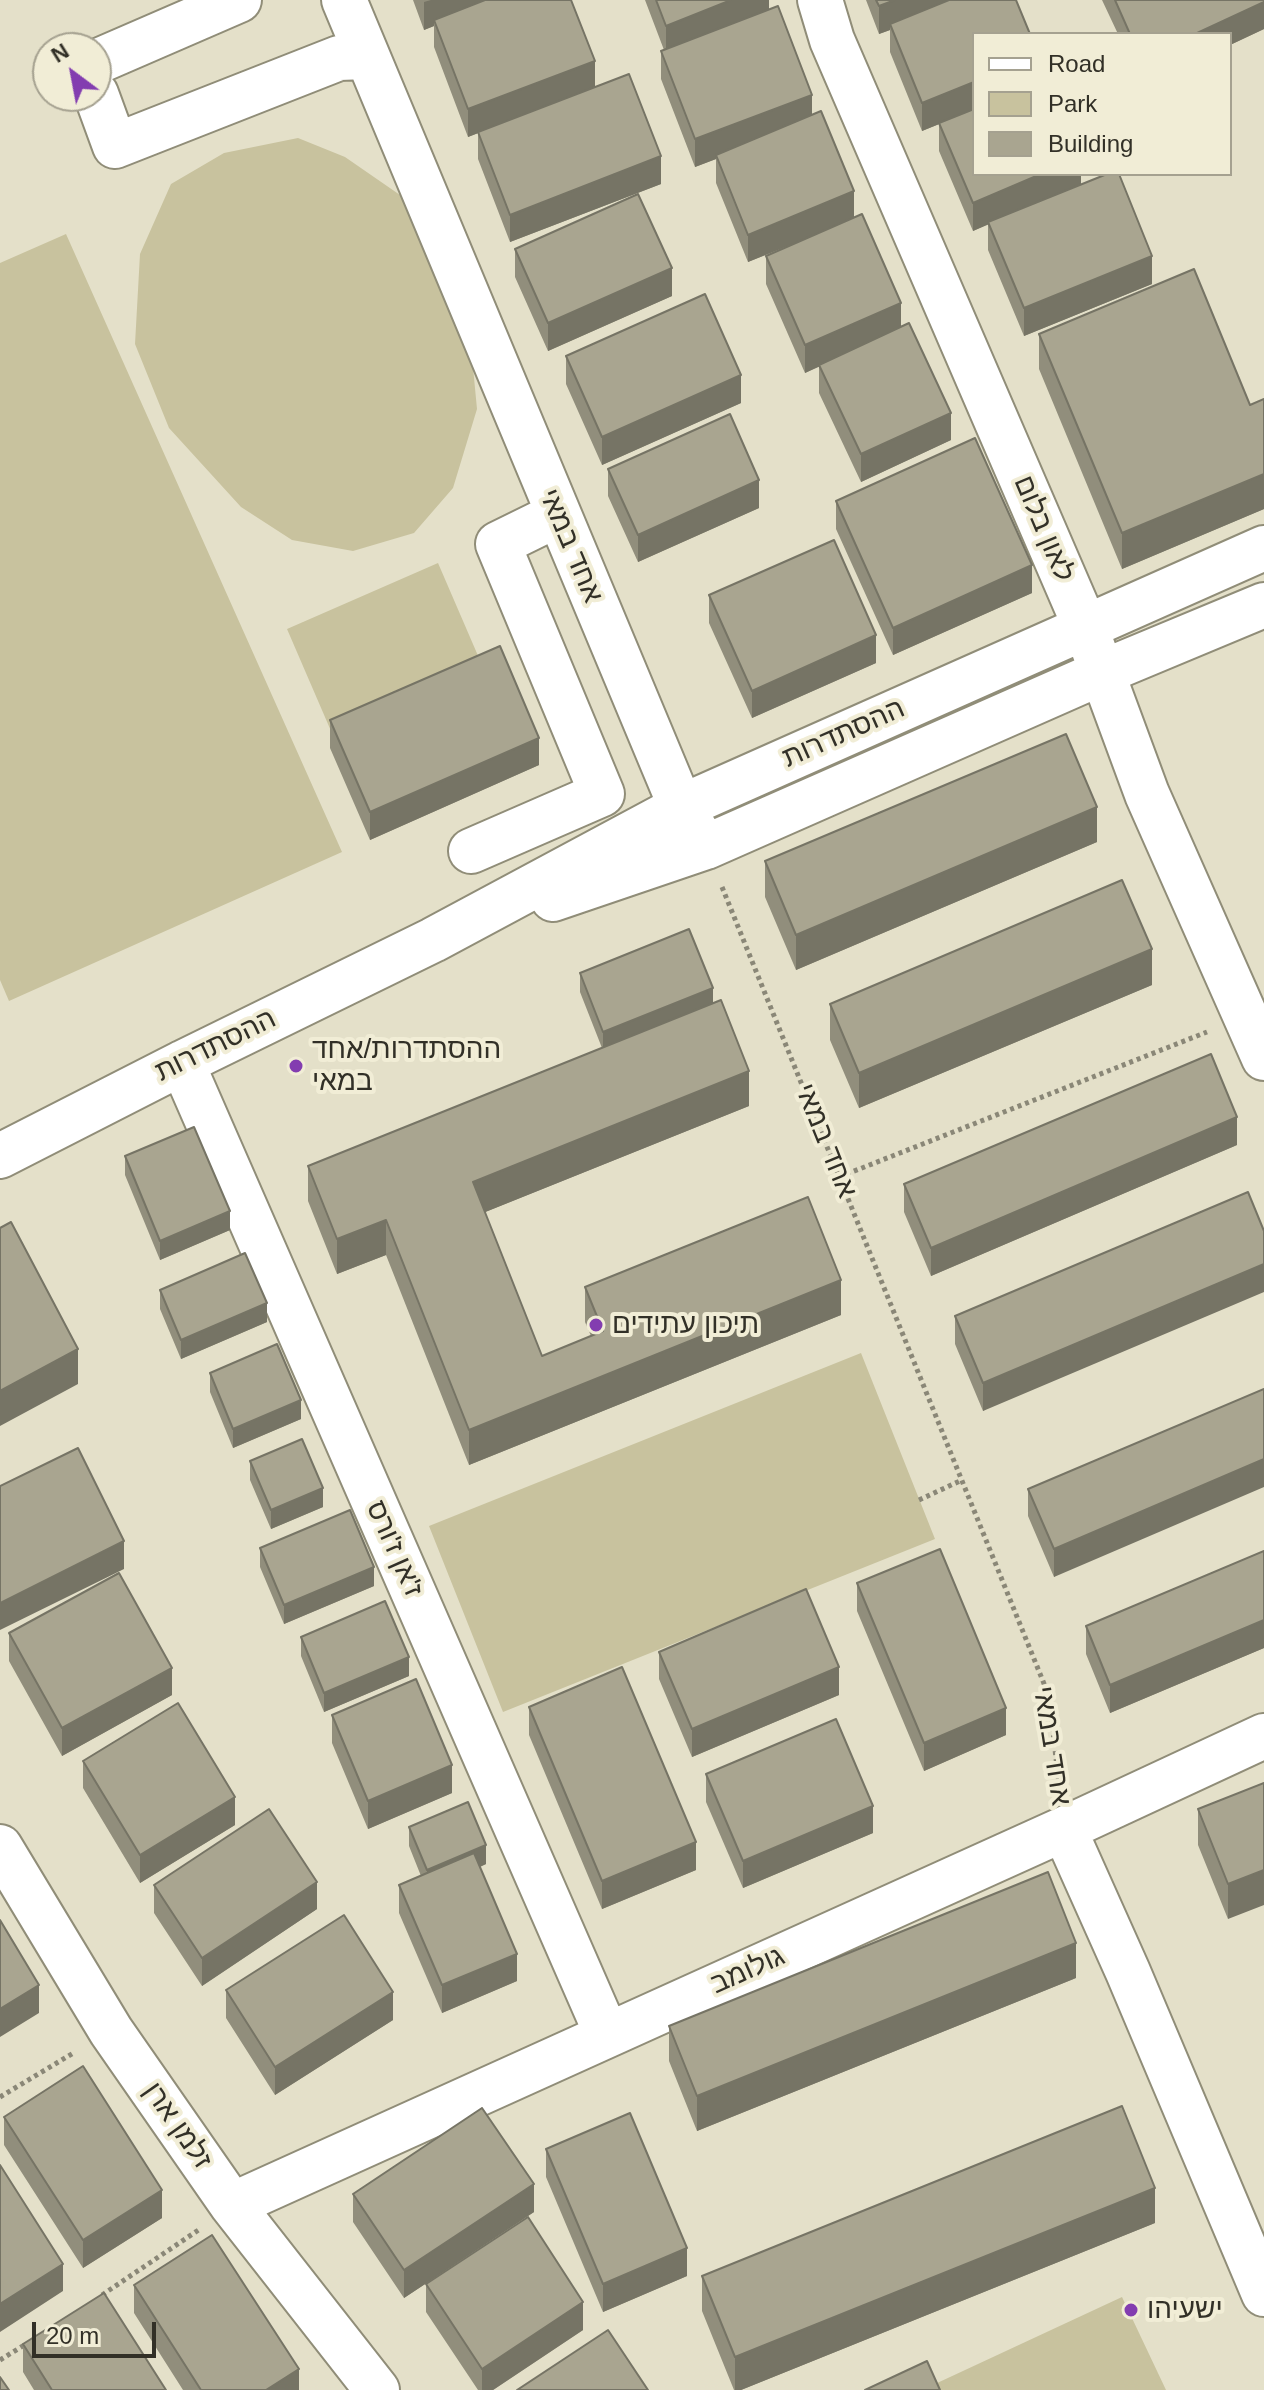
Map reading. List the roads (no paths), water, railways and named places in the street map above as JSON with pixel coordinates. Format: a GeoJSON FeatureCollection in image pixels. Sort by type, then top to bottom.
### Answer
{"type":"FeatureCollection","features":[{"type":"Feature","properties":{"kind":"street"},"geometry":{"type":"LineString","coordinates":[[112,55],[239,0]]}},
{"type":"Feature","properties":{"kind":"street","name":"אחד במאי"},"geometry":{"type":"LineString","coordinates":[[344,0],[681,807],[706,847]]}},
{"type":"Feature","properties":{"kind":"street","name":"לאון בלום"},"geometry":{"type":"LineString","coordinates":[[820,0],[832,40],[1085,626],[1147,794],[1264,1058]]}},
{"type":"Feature","properties":{"kind":"street"},"geometry":{"type":"LineString","coordinates":[[103,112],[115,146],[339,58],[366,57]]}},
{"type":"Feature","properties":{"kind":"street"},"geometry":{"type":"LineString","coordinates":[[471,851],[602,794],[498,544],[557,515]]}},
{"type":"Feature","properties":{"kind":"street","name":"ההסתדרות"},"geometry":{"type":"LineString","coordinates":[[0,1156],[433,940],[681,807],[1264,548]]}},
{"type":"Feature","properties":{"kind":"street","name":"ההסתדרות"},"geometry":{"type":"LineString","coordinates":[[433,940],[706,847],[1103,672],[1264,605]]}},
{"type":"Feature","properties":{"kind":"street","name":"ז'אן ז'ורס"},"geometry":{"type":"LineString","coordinates":[[182,1063],[607,2035]]}},
{"type":"Feature","properties":{"kind":"street","name":"גולומב"},"geometry":{"type":"LineString","coordinates":[[232,2205],[1264,1736]]}},
{"type":"Feature","properties":{"kind":"street","name":"אחד במאי"},"geometry":{"type":"LineString","coordinates":[[1064,1829],[1264,2294]]}},
{"type":"Feature","properties":{"kind":"street","name":"זלמן ארן"},"geometry":{"type":"LineString","coordinates":[[0,1847],[111,2031],[232,2205],[377,2390]]}},
{"type":"Feature","properties":{"kind":"place","name":"ההסתדרות/אחד במאי"},"geometry":{"type":"Point","coordinates":[296,1066]}},
{"type":"Feature","properties":{"kind":"place","name":"תיכון עתידים"},"geometry":{"type":"Point","coordinates":[596,1325]}},
{"type":"Feature","properties":{"kind":"place","name":"ישעיהו"},"geometry":{"type":"Point","coordinates":[1131,2310]}}]}
